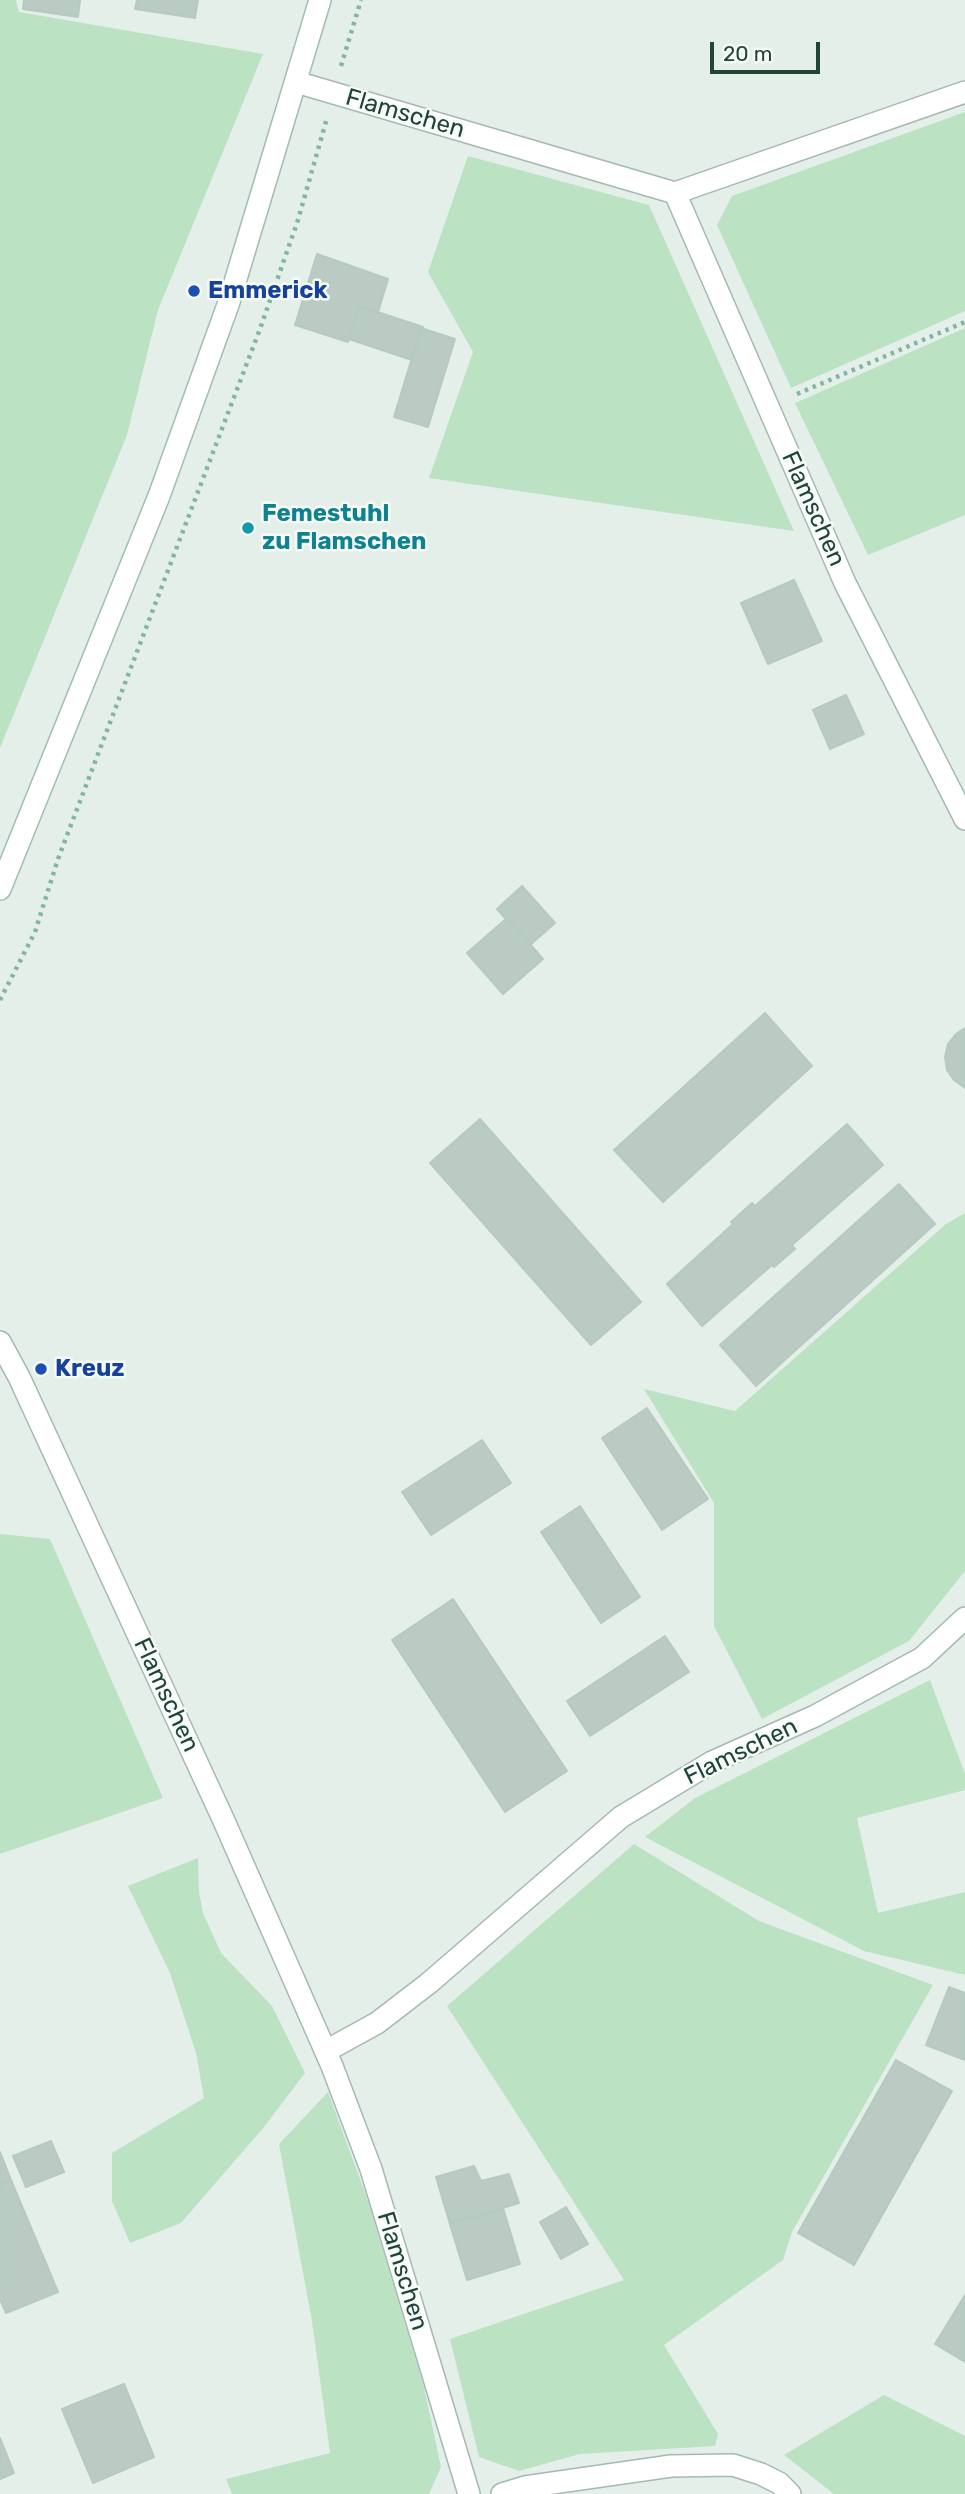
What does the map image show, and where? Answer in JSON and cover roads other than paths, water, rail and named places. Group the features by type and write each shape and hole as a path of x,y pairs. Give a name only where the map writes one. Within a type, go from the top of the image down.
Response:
{"street":[{"path":"0,889 159,496 229,302 320,0"},
{"name":"Flamschen","path":"296,82 675,193 845,583 965,819"},
{"path":"675,193 965,92"},
{"name":"Flamschen","path":"0,1342 19,1377 219,1809 326,2051 371,2169 469,2494"},
{"name":"Flamschen","path":"326,2051 377,2023 429,1983 621,1817 712,1762 815,1716 922,1658 965,1618"},
{"path":"502,2494 525,2487 671,2466 733,2465 779,2483 790,2494"}],"place":[{"name":"Emmerick","path":"194,291"},
{"name":"Femestuhl zu Flamschen","path":"248,528"},
{"name":"Kreuz","path":"41,1369"}]}
